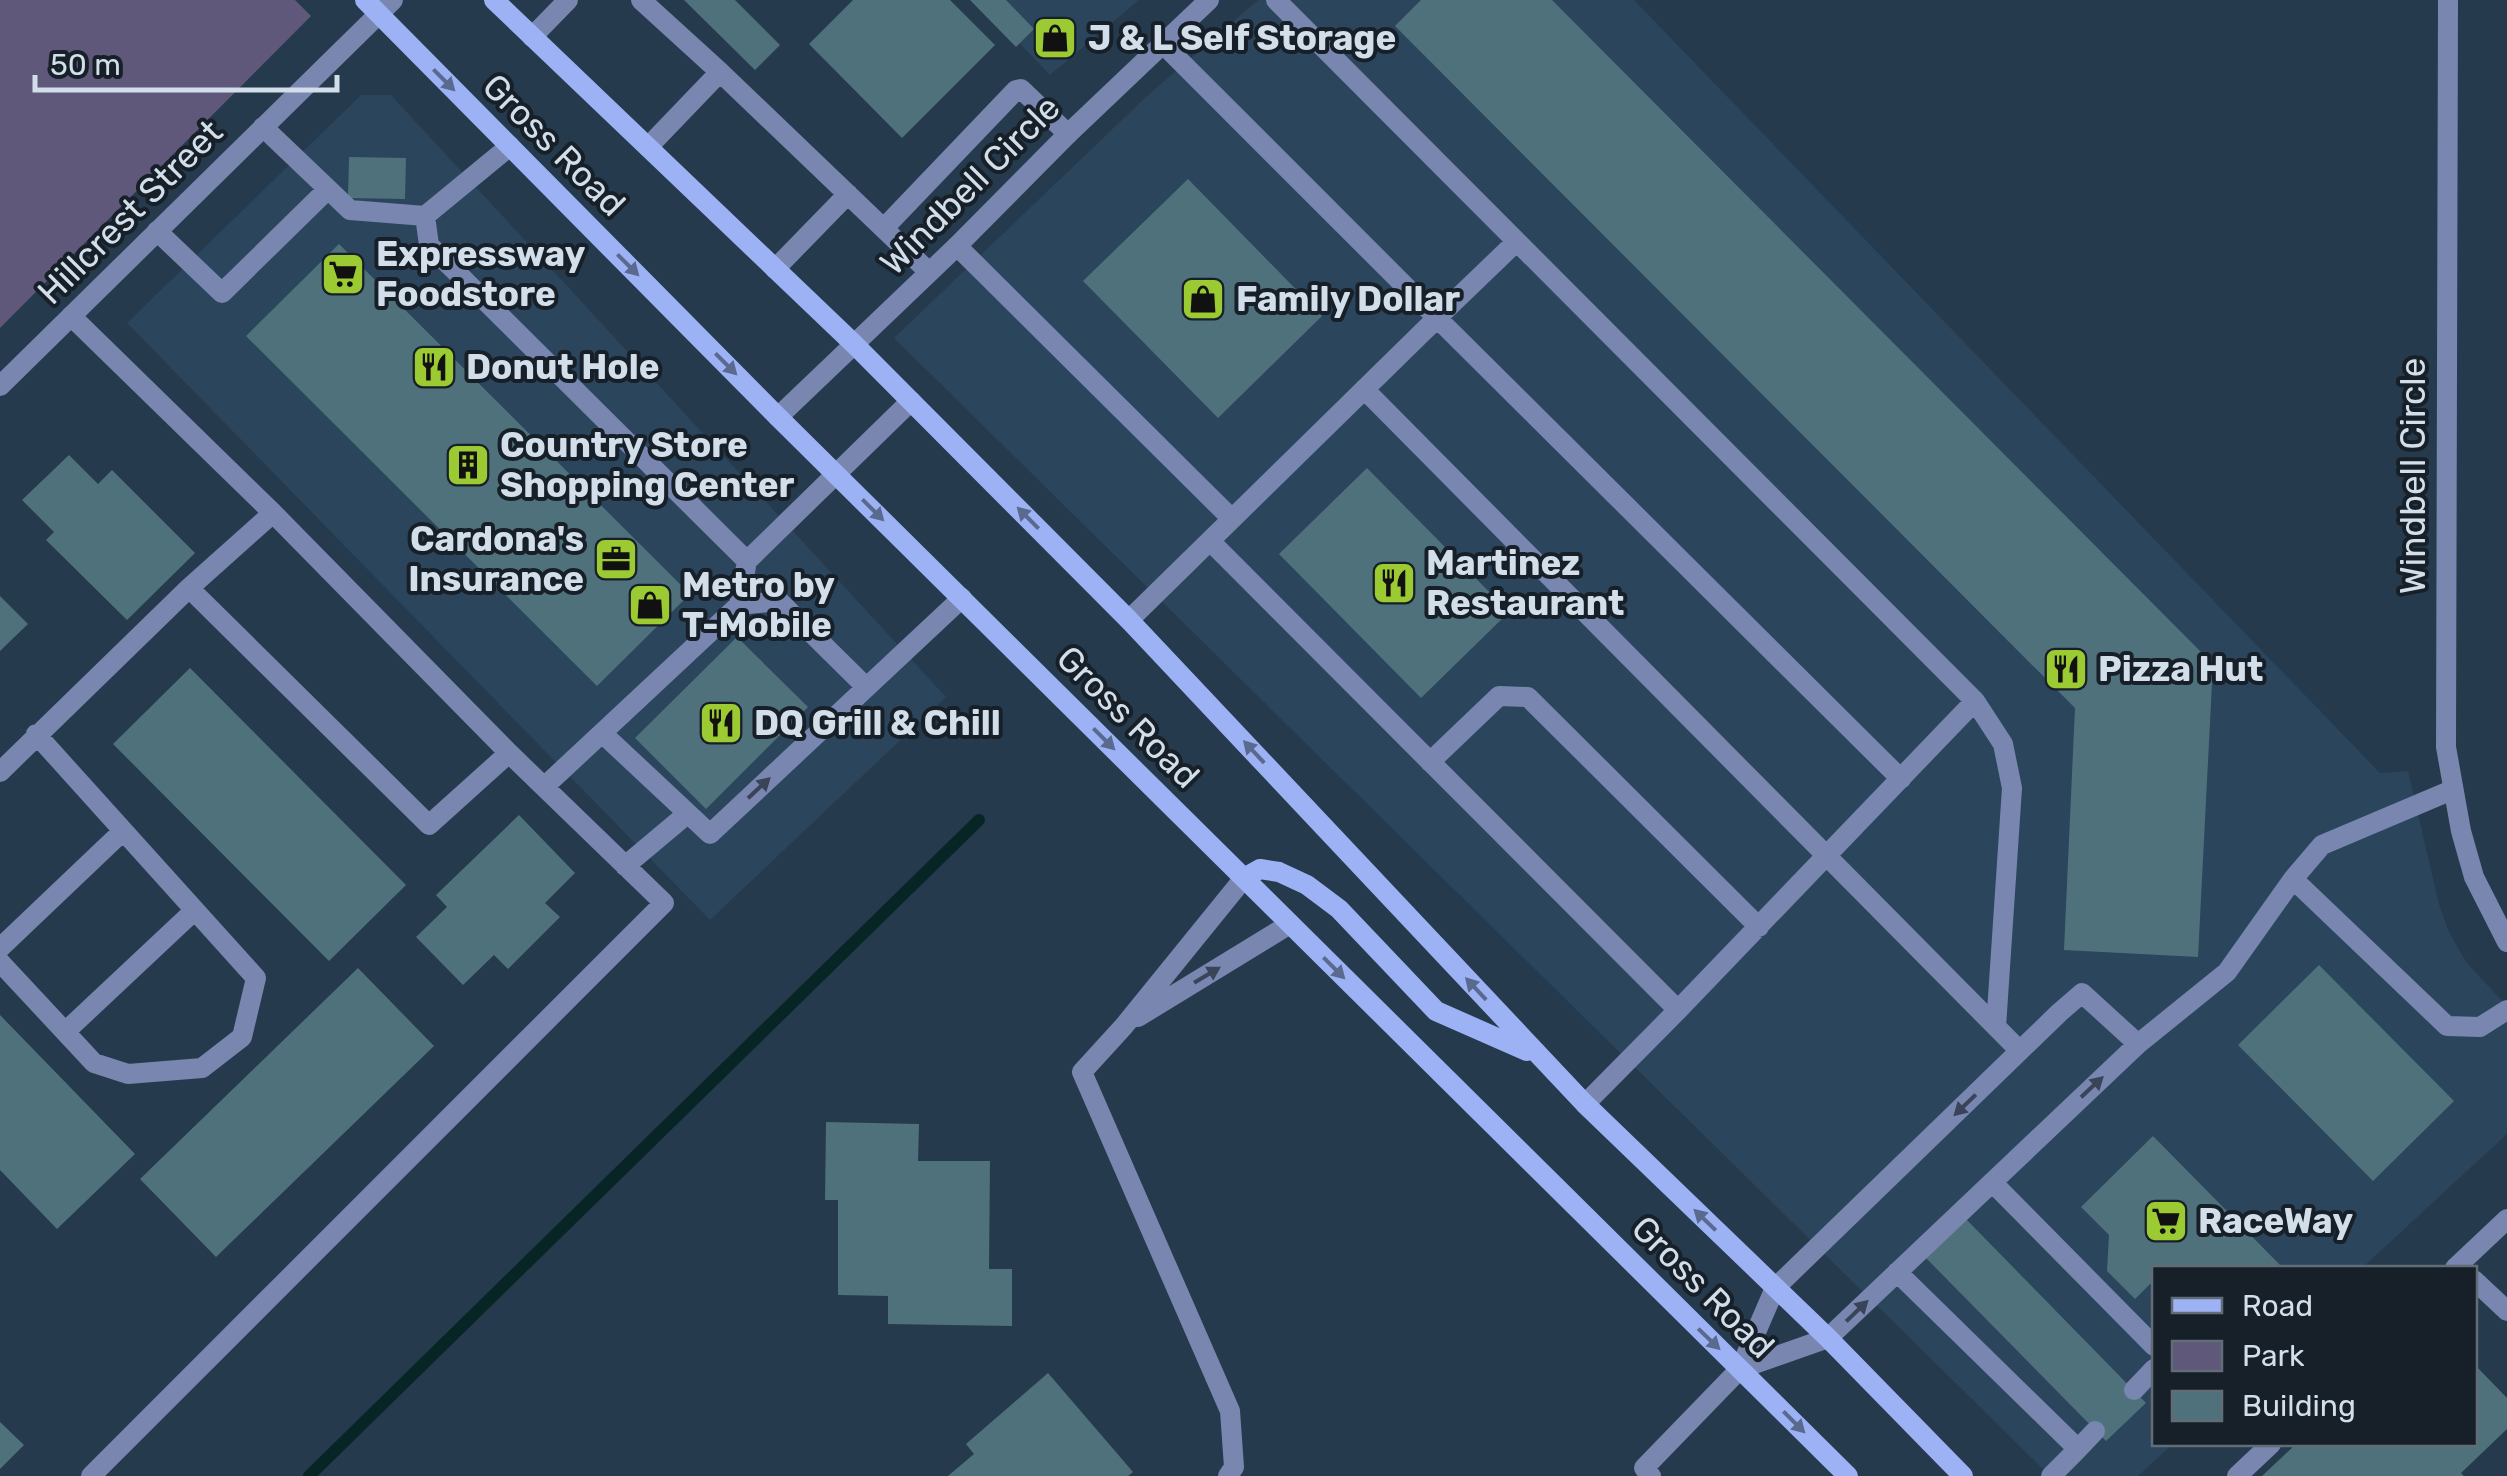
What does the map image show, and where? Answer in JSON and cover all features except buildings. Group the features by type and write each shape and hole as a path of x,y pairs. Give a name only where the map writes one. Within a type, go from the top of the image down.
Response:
{"main road":[{"name":"Gross Road","path":"494,0 854,344 1130,620 1584,1104 1828,1338 1963,1476"},
{"name":"Gross Road","path":"379,4 510,146 778,417 1848,1476"},
{"path":"1244,878 1260,869 1279,872 1307,885 1339,909 1436,1011 1538,1056"}],"street":[{"path":"532,37 568,0"},
{"path":"642,0 929,272"},
{"name":"Windbell Circle","path":"778,417 1209,0"},
{"path":"1276,0 1976,701 2003,744 2012,788 1996,1026"},
{"name":"Windbell Circle","path":"2448,0 2446,747 2452,790 2474,877 2507,942"},
{"name":"Hillcrest Street","path":"0,386 262,127 379,4"},
{"path":"1162,43 1901,779"},
{"path":"648,147 720,72"},
{"path":"884,228 1016,90 1022,89 1068,134"},
{"path":"262,127 350,210 425,216 510,146"},
{"path":"157,231 222,292 328,189"},
{"path":"775,269 848,194"},
{"path":"425,216 429,245 747,561"},
{"path":"1130,620 1516,242"},
{"path":"956,246 1232,520"},
{"path":"71,316 664,903 92,1476"},
{"path":"1364,389 2020,1052"},
{"path":"544,787 739,605 747,561 911,401"},
{"path":"0,772 188,588 273,513"},
{"path":"1210,541 1678,1010"},
{"path":"188,588 429,825 509,753"},
{"path":"602,733 710,834 962,598"},
{"path":"739,605 779,601 866,687"},
{"path":"1430,762 1499,696 1528,697 1759,927"},
{"path":"1584,1104 1976,701"},
{"path":"0,962 94,1063 128,1074 202,1068 242,1037 256,978 36,734"},
{"path":"1740,1369 1828,1338 2138,1044 2228,972 2293,879 2322,845 2452,790"},
{"path":"626,866 688,814"},
{"path":"0,948 123,830"},
{"path":"1228,1476 1234,1467 1230,1411 1082,1072 1244,878"},
{"path":"2293,879 2447,1026 2480,1027 2507,1010"},
{"path":"64,1032 196,910"},
{"path":"1124,1026 1290,924"},
{"path":"1644,1473 1740,1369 1774,1288 2082,993 2138,1044"},
{"path":"1992,1182 2152,1344"},
{"path":"2459,1266 2507,1218"},
{"path":"1898,1272 2078,1449"},
{"path":"2477,1283 2507,1311"},
{"path":"2134,1390 2152,1371"},
{"path":"2052,1476 2096,1430"},
{"path":"2237,1476 2269,1446"}],"shaded area":[{"name":"J & L Self Storage","path":"978,0 1139,0 1050,75"},
{"path":"1258,0 1634,0 2380,773 2408,771 2449,932 2466,962 2507,1006 2507,1134 2364,1266 2152,1266 2152,1446 2171,1446 2138,1476 2050,1476 894,338 1147,96"},
{"path":"361,95 391,95 946,697 710,920 127,323"}],"green space":[{"path":"0,0 295,0 311,16 0,328"}],"waterway":[{"path":"309,1476 979,820"}],"place":[{"name":"J & L Self Storage","path":"1055,38"},
{"name":"Expressway Foodstore","path":"343,274"},
{"name":"Family Dollar","path":"1203,299"},
{"name":"Donut Hole","path":"434,367"},
{"name":"Country Store Shopping Center","path":"468,465"},
{"name":"Cardona's Insurance","path":"616,559"},
{"name":"Martinez Restaurant","path":"1394,583"},
{"name":"Metro by T-Mobile","path":"650,605"},
{"name":"Pizza Hut","path":"2066,669"},
{"name":"DQ Grill & Chill","path":"721,723"},
{"name":"RaceWay","path":"2166,1221"}]}
